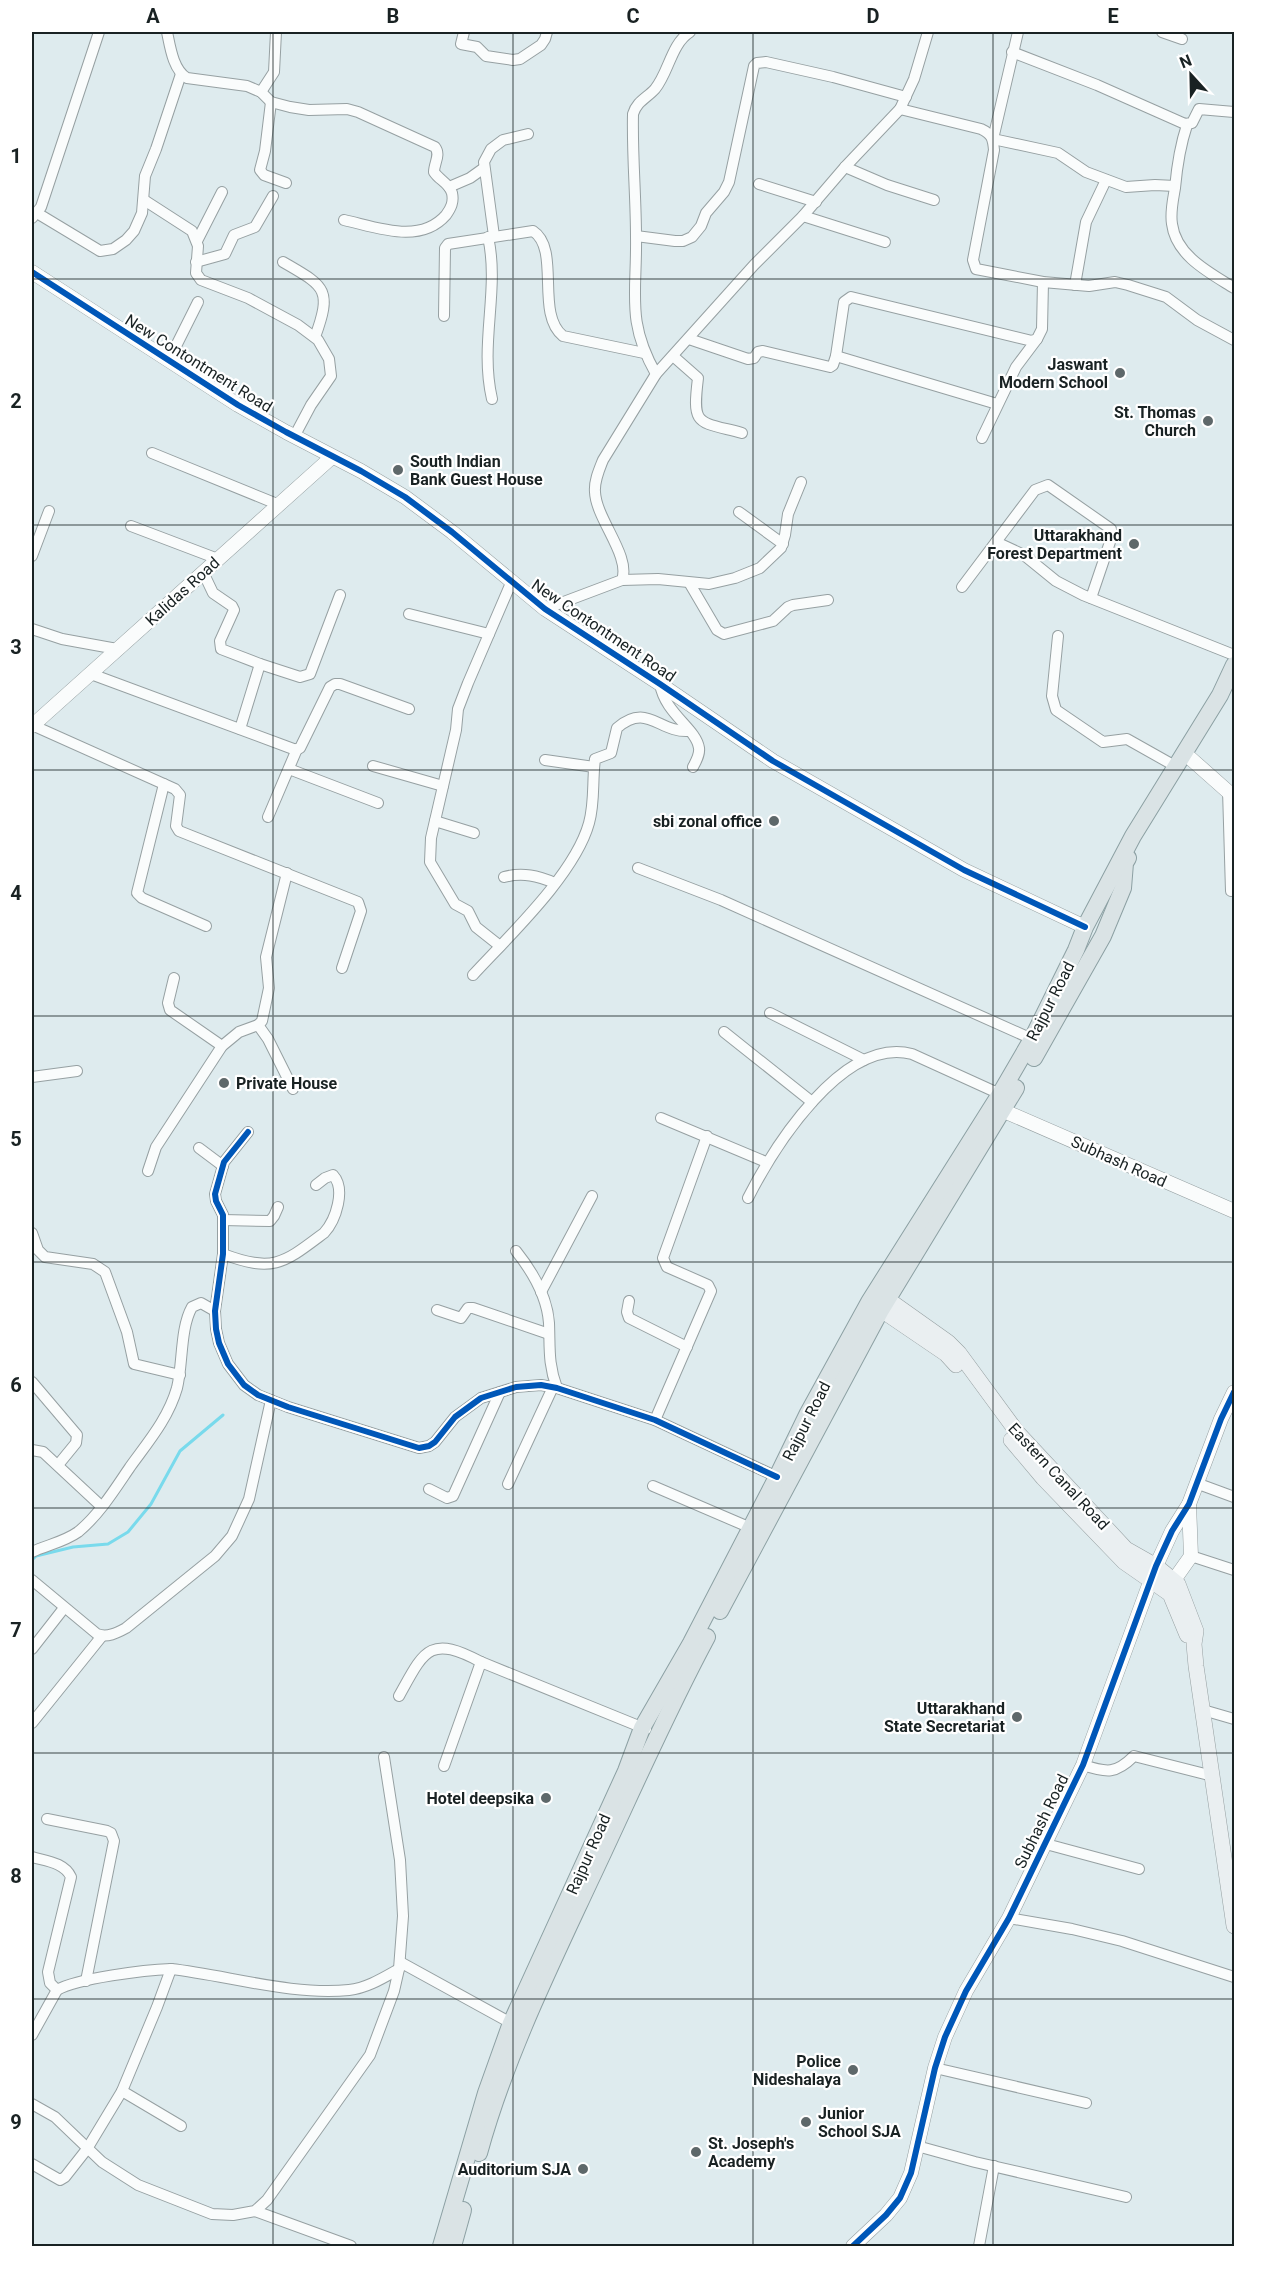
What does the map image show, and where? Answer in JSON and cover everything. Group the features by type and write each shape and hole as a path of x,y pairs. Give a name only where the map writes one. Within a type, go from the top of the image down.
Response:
{"main road":[{"name":"Rajpur Road","path":"1002,1102 1086,926 1133,836 1220,695 1234,665"},
{"name":"Rajpur Road","path":"453,2247 481,2145 522,2031 650,1731 691,1643 808,1413 1002,1102 1103,934 1123,888 1125,862 1142,831 1191,758 1234,684"},
{"path":"1086,926 1087,941 1093,943 1103,934"},
{"name":"Rajpur Road","path":"441,2247 479,2114 511,2023 626,1771 786,1486 879,1301"},
{"name":"Eastern Canal Road","path":"879,1301 948,1342 959,1353 1017,1432 1126,1549 1161,1578"},
{"path":"1161,1578 1178,1584 1196,1631 1194,1644 1234,1923"}],"street":[{"path":"99,32 61,150 34,216 94,249 106,252 120,245 134,231 142,213 146,170 156,149 181,74 167,32"},
{"path":"261,92 274,72 276,32"},
{"path":"464,32 461,42 463,45 477,47 486,56 513,60 525,57 541,45 547,32"},
{"path":"656,374 644,353 634,316 636,236 633,174 634,110 641,100 655,89 687,32"},
{"path":"622,580 624,575 621,561 597,503 595,483 603,460 656,374 900,109 914,79 928,32"},
{"path":"1018,32 993,139 994,150 974,266 978,270 1043,282 1089,286 1114,282 1147,290 1166,297 1197,321 1234,340"},
{"path":"1162,32 1182,39"},
{"path":"1012,52 1097,85 1187,125"},
{"path":"636,236 682,241 696,233 706,213 729,182 754,66 757,63 766,62 834,76 906,97"},
{"path":"181,74 195,80 247,86 261,92 272,102 299,109 347,109 435,147 438,155 434,168 435,174 449,187 453,199 451,207 438,222 423,229 402,232 344,220"},
{"path":"272,102 260,170 264,175 286,183"},
{"path":"900,109 981,129 989,133 993,139 1058,153 1086,172 1132,188 1155,185 1175,186"},
{"path":"1234,112 1199,109 1192,123 1187,125 1177,159 1172,224 1179,245 1189,257 1234,288"},
{"path":"492,399 486,363 492,260 484,168 486,155 496,145 513,136 528,134"},
{"path":"845,167 888,185 934,200"},
{"path":"449,187 484,168"},
{"path":"1075,285 1086,222 1106,180"},
{"path":"759,184 816,202"},
{"path":"222,192 197,240 196,273 201,280 248,298 315,337 329,359 331,376 294,437"},
{"path":"195,262 225,254 234,235 257,224 273,196"},
{"path":"144,200 190,228 197,240"},
{"path":"803,216 885,242"},
{"path":"444,316 446,246 533,231 540,237 543,246 548,275 550,317 562,336 644,353"},
{"path":"283,262 315,280 320,287 324,309 315,337"},
{"name":"New Contontment Road","path":"32,272 238,405 294,437 362,471 413,502 544,609 812,785 964,870 1086,926"},
{"path":"982,438 1016,367 1042,329 1043,282"},
{"path":"689,339 750,360 758,352 763,351 826,367 833,365 844,302 851,297 1024,340 1037,339"},
{"path":"168,360 198,302"},
{"path":"674,356 698,378 695,409 697,416 707,423 742,433"},
{"path":"836,356 997,404"},
{"path":"152,453 277,504"},
{"name":"Kalidas Road","path":"32,726 332,456"},
{"path":"544,609 622,580 657,579 690,584 719,582 752,572 774,556 783,544 788,514 801,482"},
{"path":"962,587 1035,490 1052,486 1111,529 1112,539 1091,598"},
{"path":"32,555 49,511"},
{"path":"739,512 783,544"},
{"path":"130,526 218,559"},
{"path":"996,542 1024,555 1056,581 1091,598 1234,656"},
{"path":"202,572 213,593 232,606 234,610 220,641 221,649 300,677 307,676 340,595"},
{"path":"500,946 476,927 468,911 454,904 430,862 430,838 458,710 512,582"},
{"path":"690,584 717,630 724,634 773,621 793,605 828,600"},
{"path":"409,614 489,634"},
{"path":"32,629 62,639 117,649"},
{"path":"1058,636 1052,696 1056,710 1103,742 1125,739 1175,766"},
{"path":"240,729 260,664"},
{"path":"91,674 297,750"},
{"path":"268,817 297,750 330,687 340,684 409,709"},
{"path":"660,684 667,705 699,748 693,766"},
{"path":"545,760 596,763 612,750 617,728 636,717 652,719 672,730 688,731"},
{"path":"32,726 175,789 180,795 177,826 179,831 355,900 360,904 361,911 342,968"},
{"path":"1191,758 1231,794 1231,891"},
{"path":"473,975 538,905 576,852 588,828 596,763"},
{"path":"373,766 443,786"},
{"path":"289,770 378,803"},
{"path":"164,784 137,893 142,898 206,926"},
{"path":"435,821 474,833"},
{"path":"638,868 721,900 1032,1039"},
{"path":"148,1171 156,1147 222,1046 239,1032 258,1025 264,1014 269,988 266,957 287,873"},
{"path":"504,877 524,874 541,877 555,883"},
{"path":"1067,918 1075,933 1076,950"},
{"path":"174,978 168,1008 222,1046"},
{"path":"770,1013 864,1060"},
{"path":"258,1025 268,1039 293,1089"},
{"path":"724,1032 812,1102"},
{"path":"748,1198 766,1162 789,1128 837,1079 864,1060 890,1051 912,1054 1002,1102"},
{"path":"32,1077 77,1071"},
{"name":"Subhash Road","path":"1002,1102 1234,1211"},
{"path":"661,1118 766,1162"},
{"path":"248,1132 223,1166 215,1194 223,1220 223,1254 215,1311 219,1344 236,1376 258,1395 419,1448 435,1442 455,1417 481,1398 529,1385 555,1388 655,1420 777,1477"},
{"path":"655,1420 711,1288 667,1267 663,1258 707,1136"},
{"path":"199,1148 223,1166"},
{"path":"223,1254 239,1260 269,1265 288,1258 319,1237 333,1221 339,1188 333,1175 316,1185"},
{"path":"541,1292 592,1196"},
{"path":"223,1220 270,1221 278,1207"},
{"path":"32,1233 38,1250 45,1257 93,1264 105,1272 127,1332 134,1364 180,1375"},
{"path":"508,1484 555,1388 549,1363 547,1310 529,1267 516,1251"},
{"path":"629,1301 627,1312 629,1318 687,1347"},
{"path":"32,1552 76,1533 101,1506 158,1429 172,1403 180,1375 189,1312 192,1307 201,1303 215,1311"},
{"path":"436,1310 461,1318 468,1308 473,1308 549,1334"},
{"path":"32,1382 77,1435 76,1443 58,1465"},
{"path":"429,1489 447,1498 453,1496 500,1392"},
{"name":"Subhash Road","path":"853,2247 900,2198 911,2173 935,2068 945,2037 966,1991 1009,1918 1083,1765 1161,1578 1172,1530 1188,1504 1234,1392"},
{"path":"32,1580 64,1608 102,1636 113,1635 126,1629 215,1556 228,1540 249,1499 271,1400"},
{"path":"32,1450 43,1452 101,1506"},
{"path":"1196,1482 1234,1497"},
{"path":"653,1486 751,1528"},
{"name":"Subhash Road","path":"1161,1578 1191,1556 1188,1504"},
{"path":"1191,1556 1234,1570"},
{"path":"32,1649 64,1608"},
{"path":"32,1723 102,1636"},
{"path":"399,1696 419,1659 428,1652 445,1647 460,1651 481,1662 650,1731"},
{"path":"444,1766 481,1662"},
{"path":"1203,1710 1234,1719"},
{"path":"1083,1765 1105,1772 1124,1766 1134,1756 1213,1776"},
{"path":"255,2211 274,2191 370,2055 390,2002 400,1966 403,1916 400,1860 384,1757"},
{"path":"47,1819 107,1831 113,1836 114,1841 86,1981"},
{"path":"1046,1844 1139,1869"},
{"path":"32,1857 66,1869 71,1877 48,1972 50,1983 57,1990"},
{"path":"1009,1918 1122,1941 1234,1977"},
{"path":"400,1966 511,2023"},
{"path":"32,2035 57,1990 86,1981 171,1969 289,1987 325,1991 349,1990 373,1984 400,1966"},
{"path":"32,2164 60,2180 65,2177 87,2149 122,2091 171,1969"},
{"path":"935,2068 1086,2103"},
{"path":"122,2091 181,2126"},
{"path":"32,2103 56,2117 87,2149 138,2185 212,2214 233,2215 255,2211 351,2247"},
{"path":"918,2146 1126,2196"},
{"path":"978,2247 994,2166"}],"waterway":[{"path":"32,1560 36,1556 73,1547 108,1544 128,1532 151,1504 180,1451 223,1415"}],"cycle path":[{"path":"32,272 238,405 405,497 452,532 545,609 773,761 964,870 1085,927"},
{"path":"248,1132 224,1162 215,1194 223,1215 223,1254 215,1311 219,1343 228,1364 244,1385 258,1395 288,1407 419,1448 435,1442 455,1417 481,1398 516,1387 541,1385 557,1388 655,1420 777,1477"},
{"path":"853,2246 886,2215 900,2198 911,2173 935,2068 945,2037 966,1991 1009,1918 1083,1765 1156,1566 1172,1531 1189,1504 1221,1419 1234,1392"}],"place":[{"name":"Jaswant Modern School","path":"1120,373"},
{"name":"St. Thomas Church","path":"1208,421"},
{"name":"South Indian Bank Guest House","path":"398,470"},
{"name":"Uttarakhand Forest Department","path":"1134,544"},
{"name":"sbi zonal office","path":"774,821"},
{"name":"Private House","path":"224,1083"},
{"name":"Uttarakhand State Secretariat","path":"1017,1717"},
{"name":"Hotel deepsika","path":"546,1798"},
{"name":"Police Nideshalaya","path":"853,2070"},
{"name":"Junior School SJA","path":"806,2122"},
{"name":"St. Joseph's Academy","path":"696,2152"},
{"name":"Auditorium SJA","path":"583,2169"}]}
